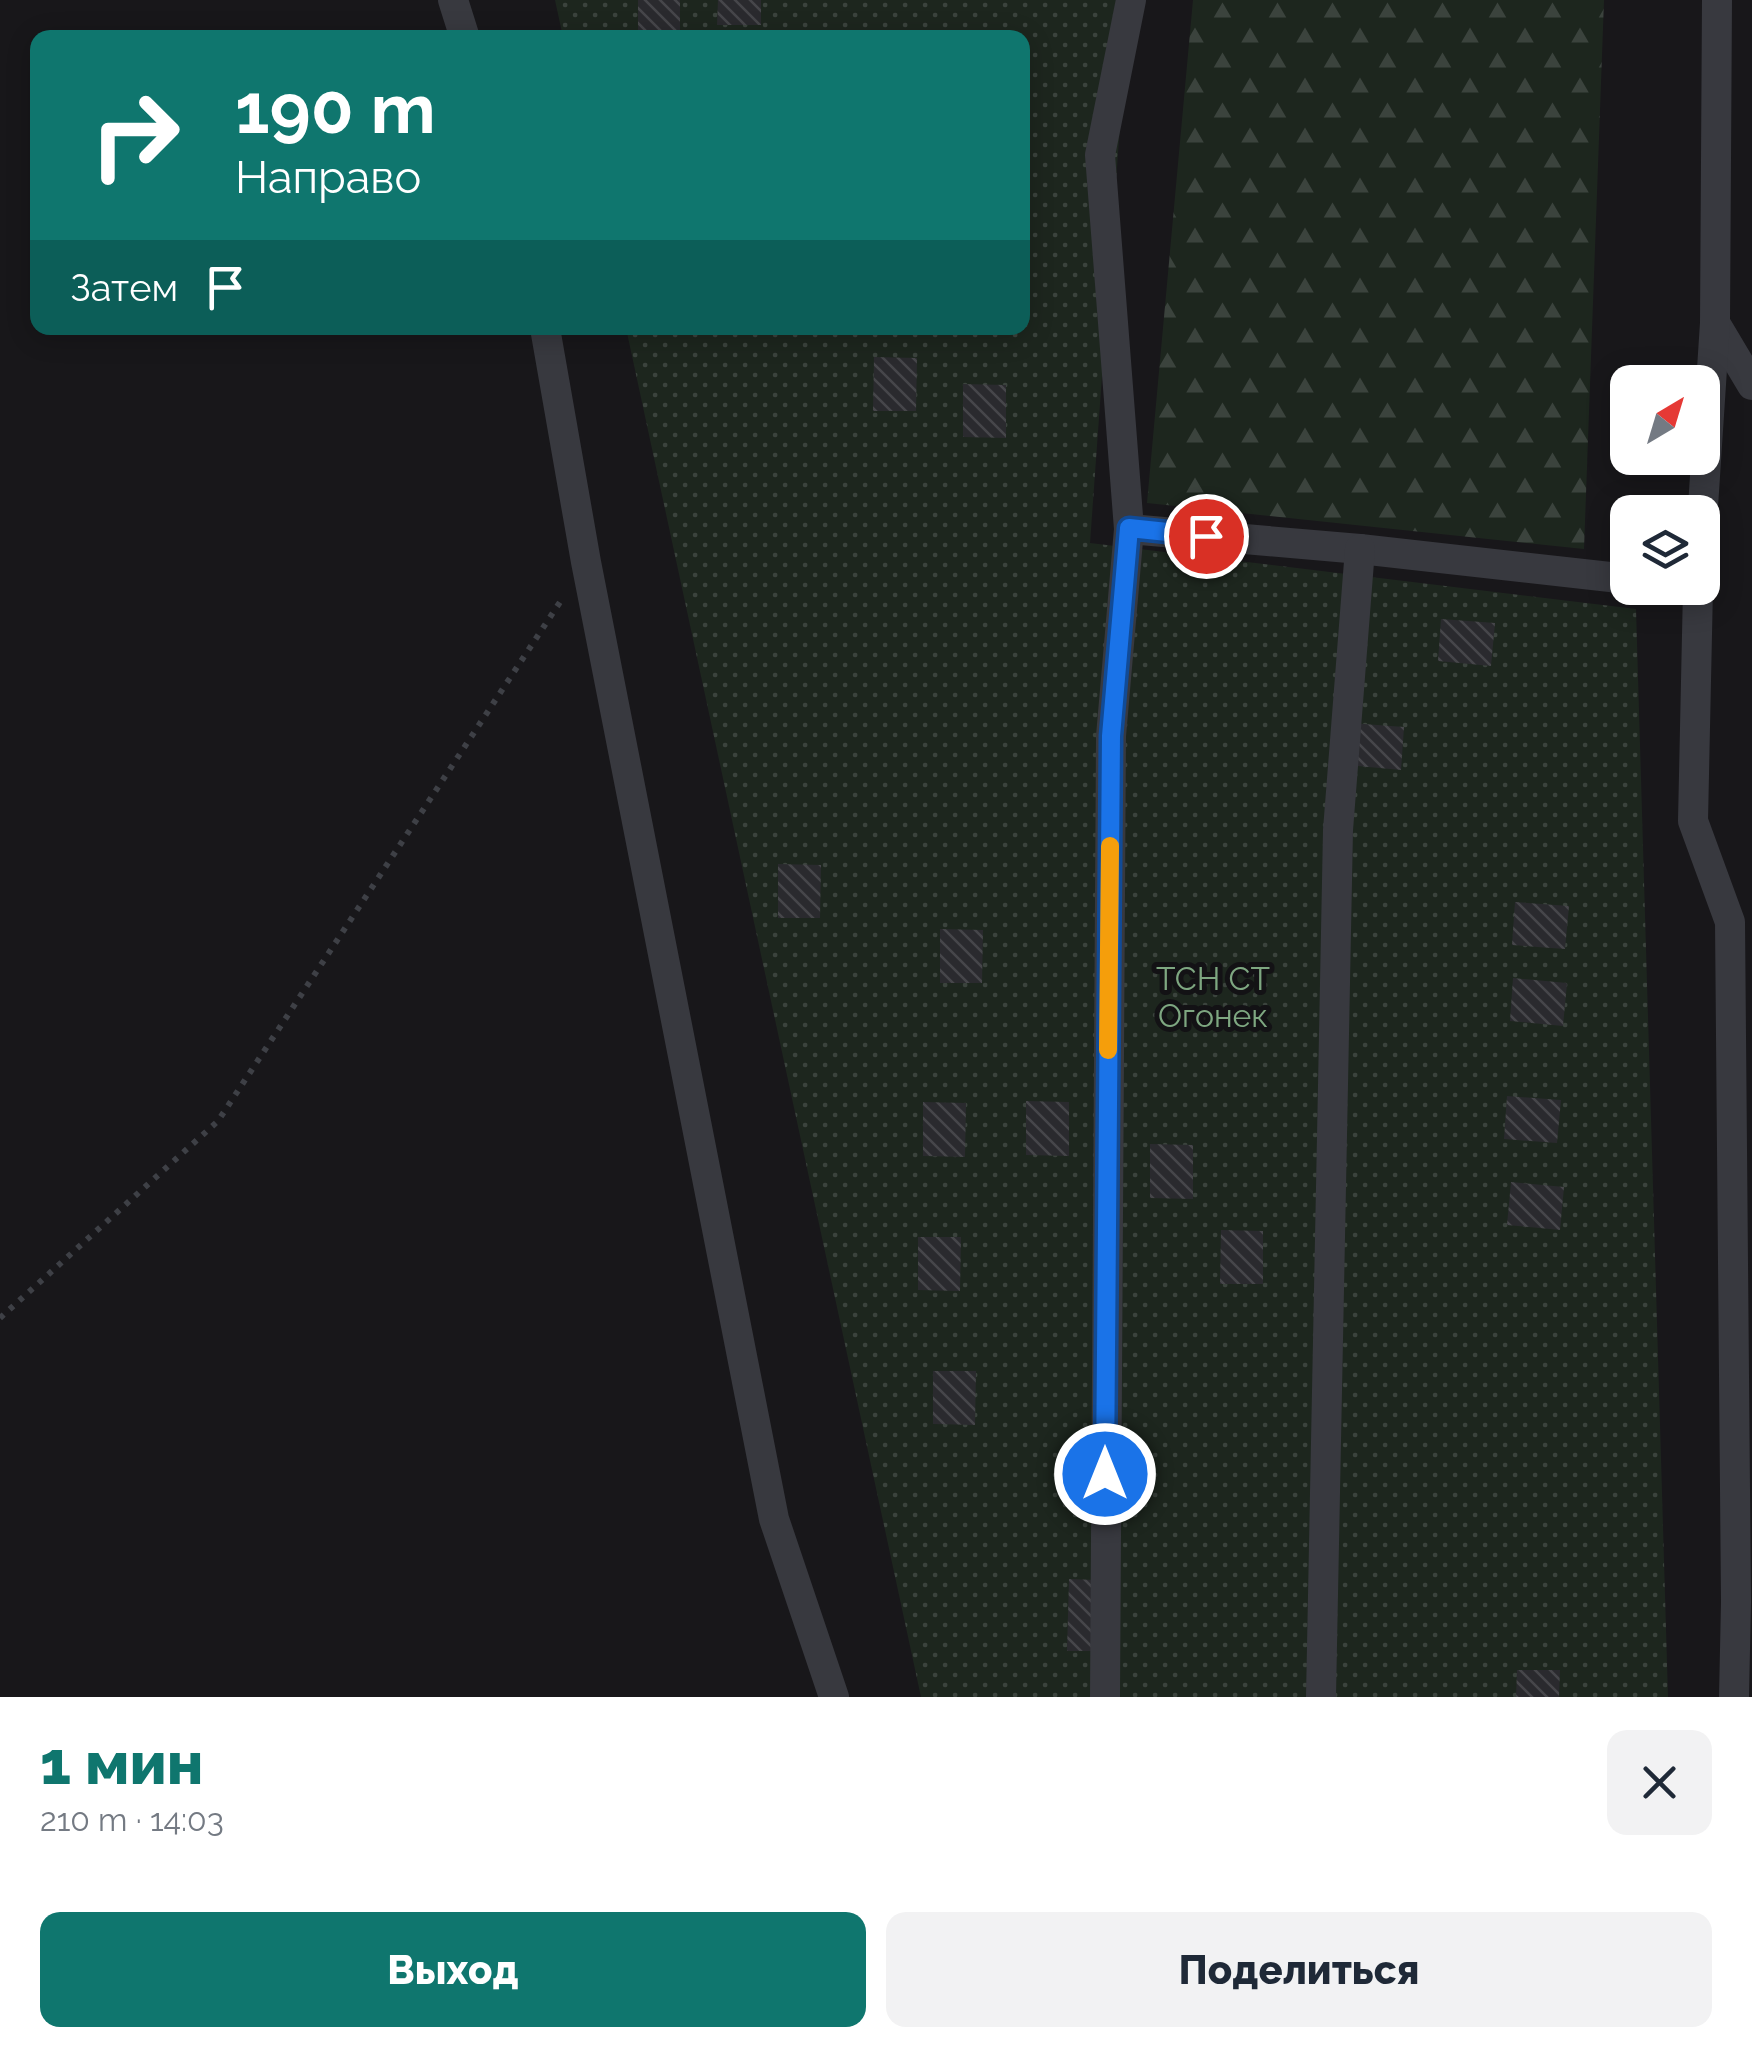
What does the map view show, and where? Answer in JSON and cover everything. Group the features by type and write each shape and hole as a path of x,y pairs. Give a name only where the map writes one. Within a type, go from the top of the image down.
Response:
{"street":[{"path":"452,0 461,30"},
{"path":"1105,1697 1111,736 1129,528 1100,155 1131,0"},
{"path":"1704,495 1715,323 1718,0"},
{"path":"1715,323 1752,386"},
{"path":"547,335 586,562 774,1519 834,1697"},
{"path":"1129,528 1610,577"},
{"path":"1320,1697 1338,830 1360,549"},
{"path":"1698,605 1693,820 1730,922 1752,965"},
{"path":"1730,922 1734,1697"}],"path":[{"path":"0,1318 218,1121 586,562"}],"green space":[{"name":"ТСН СТ Огонек","path":"555,0 1129,0 1090,543 1636,609 1668,1697 921,1697 628,335 1030,335 1030,30 561,30"},
{"path":"1193,0 1604,0 1584,549 1147,503"}],"building":[{"path":"638,0 680,0 680,30 638,30"},
{"path":"718,0 761,0 761,25 717,25"},
{"path":"874,357 917,358 916,411 873,411"},
{"path":"963,384 1006,385 1006,438 963,437"},
{"path":"1441,619 1495,623 1491,666 1438,661"},
{"path":"1351,723 1404,727 1401,770 1347,765"},
{"path":"778,864 821,865 820,918 778,918"},
{"path":"1515,902 1569,906 1565,949 1512,945"},
{"path":"940,929 983,930 982,983 940,983"},
{"path":"1513,978 1567,983 1563,1026 1510,1021"},
{"path":"1507,1096 1561,1100 1557,1143 1504,1139"},
{"path":"1026,1101 1069,1102 1069,1156 1026,1155"},
{"path":"923,1102 966,1103 965,1157 923,1156"},
{"path":"1150,1144 1193,1145 1193,1199 1150,1198"},
{"path":"1511,1182 1564,1187 1560,1230 1507,1225"},
{"path":"1221,1230 1263,1231 1263,1284 1220,1284"},
{"path":"918,1237 961,1237 960,1291 918,1290"},
{"path":"933,1371 976,1371 975,1425 933,1424"},
{"path":"1069,1579 1097,1580 1095,1651 1067,1651"},
{"path":"1517,1670 1560,1670 1559,1697 1516,1697"}],"slow traffic":[{"path":"1108,1050 1110,846"}],"route":[{"path":"1105,1474 1111,736 1129,528 1206,536"}]}
